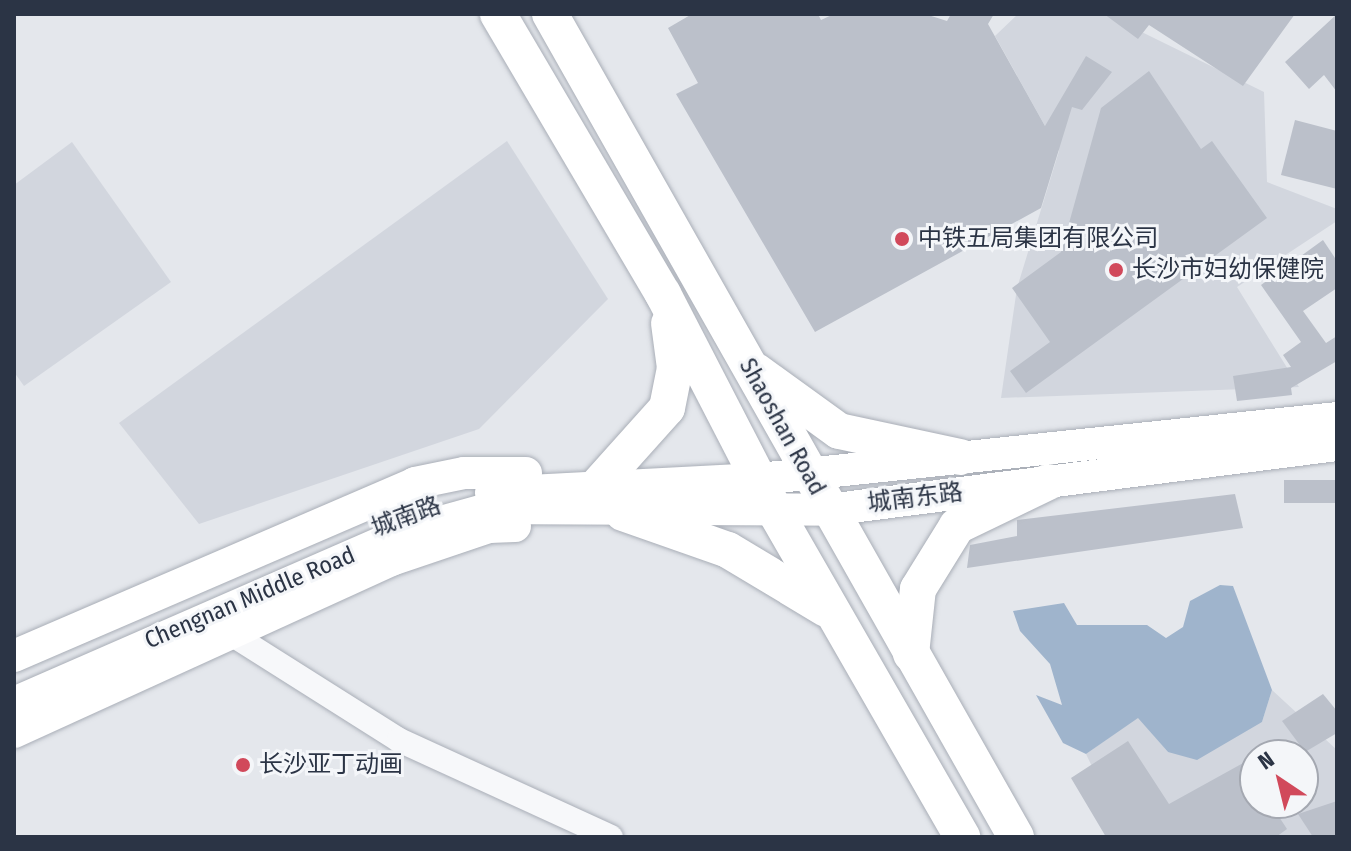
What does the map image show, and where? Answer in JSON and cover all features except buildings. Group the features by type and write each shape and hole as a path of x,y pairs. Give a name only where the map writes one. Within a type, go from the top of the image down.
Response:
{"main road":[{"name":"Shaoshan Road","path":"498,14 663,294 776,513 962,837"},
{"name":"Shaoshan Road","path":"550,14 807,473 1016,837"},
{"path":"14,732 425,547 489,527 602,499 667,408 674,345 663,294"},
{"path":"746,364 839,431 960,457"},
{"name":"城南东路","path":"602,499 807,473 1337,418"},
{"name":"城南东路","path":"492,500 602,499 776,513 828,510 1337,445"},
{"path":"14,656 415,483 514,471 602,499 740,556 838,621"},
{"path":"911,654 918,589 957,526 1048,482"},
{"name":"城南路","path":"14,685 345,539 492,500"},
{"name":"Chengnan Middle Road","path":"14,703 405,532 492,500"}],"street":[{"path":"233,635 399,740 611,837"}],"shaded area":[{"path":"1018,14 1105,14 1264,92 1267,182 1337,209 1337,221 1237,287 1299,387 1001,398 1017,288 1059,151 995,36"},
{"path":"507,141 608,299 479,429 199,524 119,423"},
{"path":"72,142 171,282 24,386 14,372 14,185"},
{"path":"1272,690 1337,750 1335,837 1126,837 1086,754 1138,717 1168,752 1262,722"}],"water":[{"path":"1220,585 1233,586 1272,690 1262,722 1197,760 1168,752 1138,718 1086,754 1063,743 1036,695 1062,705 1050,664 1020,631 1013,611 1064,603 1077,625 1147,625 1166,638 1183,627 1190,601"}],"place":[{"name":"中铁五局集团有限公司","path":"902,239"},
{"name":"长沙市妇幼保健院","path":"1116,270"},
{"name":"长沙亚丁动画","path":"243,765"}]}
